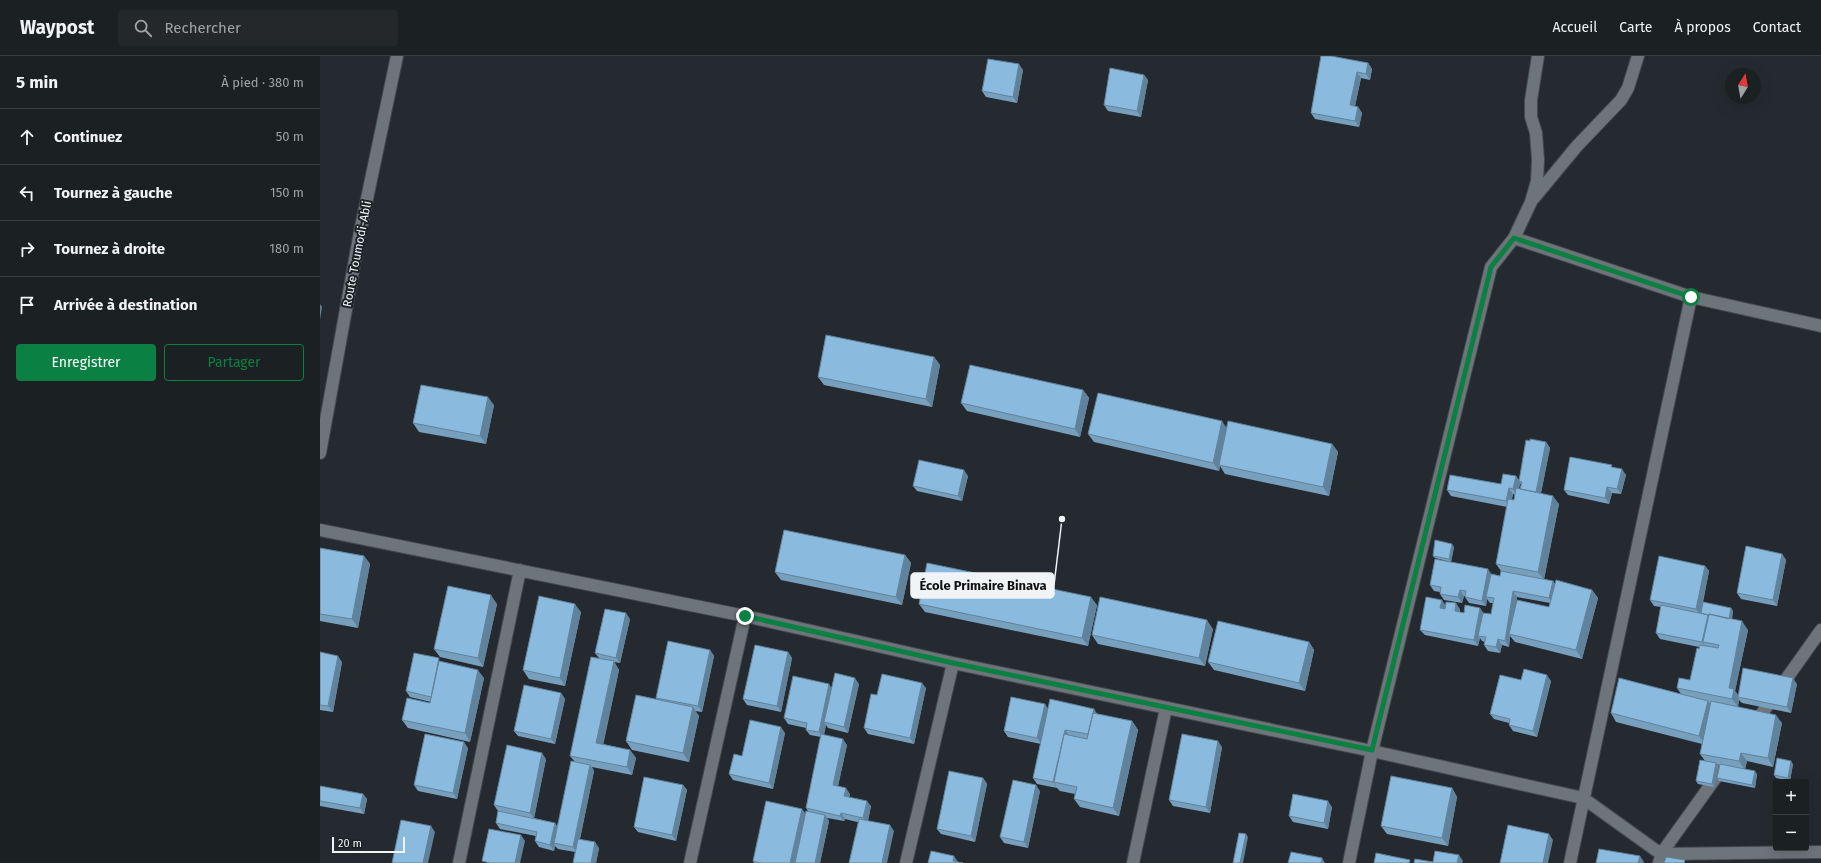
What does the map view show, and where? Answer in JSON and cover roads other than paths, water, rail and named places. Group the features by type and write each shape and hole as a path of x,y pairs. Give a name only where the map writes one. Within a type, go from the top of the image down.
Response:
{"street":[{"name":"Route Toumodi-Abli","path":"320,453 360,232 397,56"},
{"path":"1350,863 1372,750 1491,267 1514,238 1531,202 1537,181 1538,160 1536,133 1532,117 1531,100 1538,56"},
{"path":"1531,202 1577,146 1621,100 1628,88 1638,56"},
{"path":"1514,238 1691,297 1821,326"},
{"path":"1570,863 1691,297"},
{"path":"320,530 745,616 953,663 1372,750 1583,798 1660,859 1821,852"},
{"path":"459,863 520,570"},
{"path":"690,863 745,616"},
{"path":"1748,732 1821,630"},
{"path":"906,863 953,663"},
{"path":"1133,863 1166,708"},
{"path":"1660,859 1734,752"}],"place":[{"name":"École Primaire Binava","path":"1062,519"}]}
